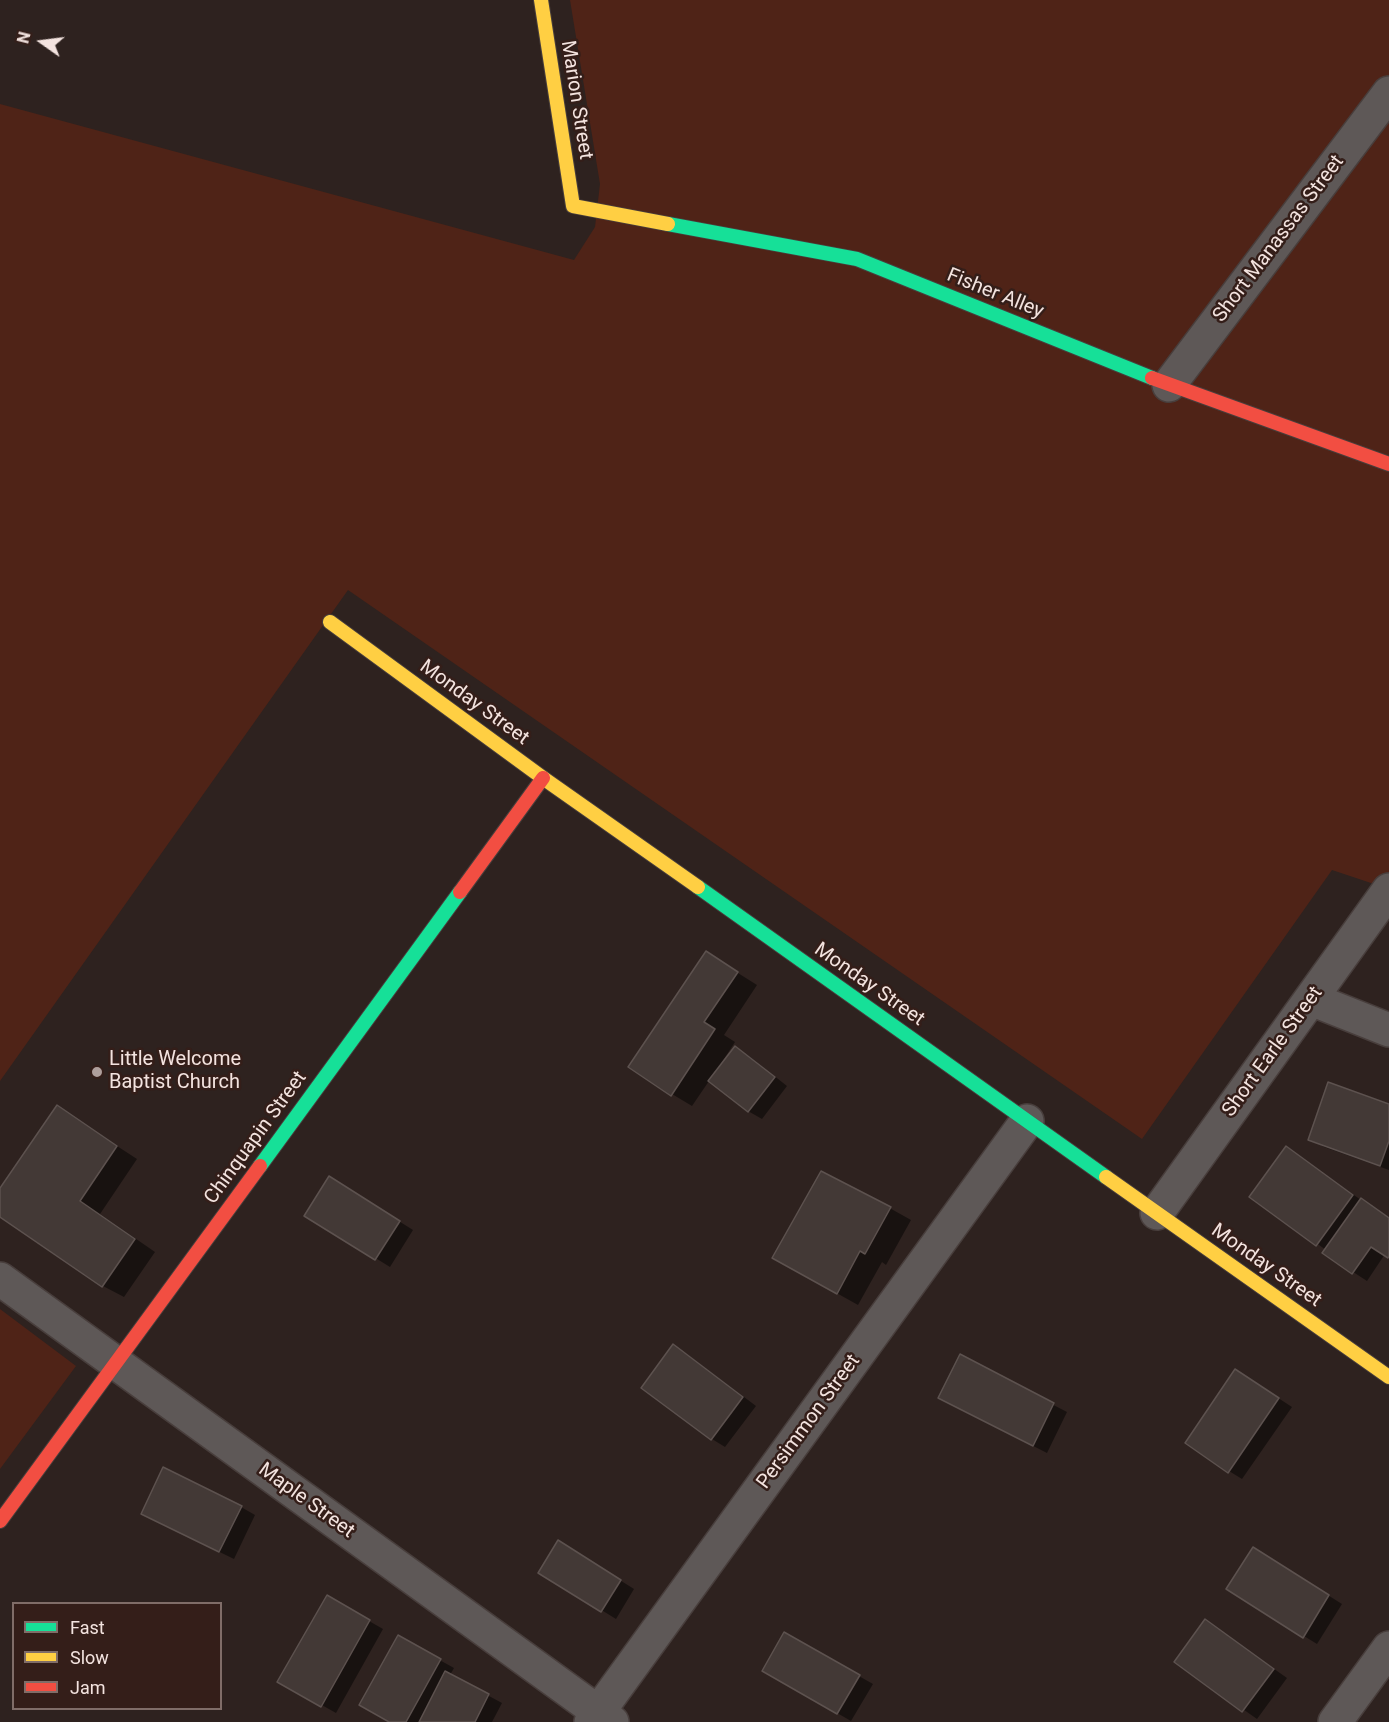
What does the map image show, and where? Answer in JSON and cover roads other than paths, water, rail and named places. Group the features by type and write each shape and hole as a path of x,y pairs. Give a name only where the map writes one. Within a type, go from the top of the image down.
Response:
{"street":[{"name":"Marion Street","path":"541,0 573,206"},
{"name":"Short Manassas Street","path":"1169,385 1389,93"},
{"name":"Fisher Alley","path":"573,206 857,259 1169,385 1389,464"},
{"name":"Monday Street","path":"330,622 543,778 1389,1377"},
{"name":"Chinquapin Street","path":"0,1521 543,778"},
{"name":"Short Earle Street","path":"1157,1213 1389,890"},
{"path":"1311,999 1389,1030"},
{"name":"Persimmon Street","path":"601,1719 1028,1121"},
{"name":"Maple Street","path":"0,1279 601,1719"},
{"path":"1335,1722 1389,1648"}],"place":[{"name":"Little Welcome Baptist Church","path":"97,1072"}]}
